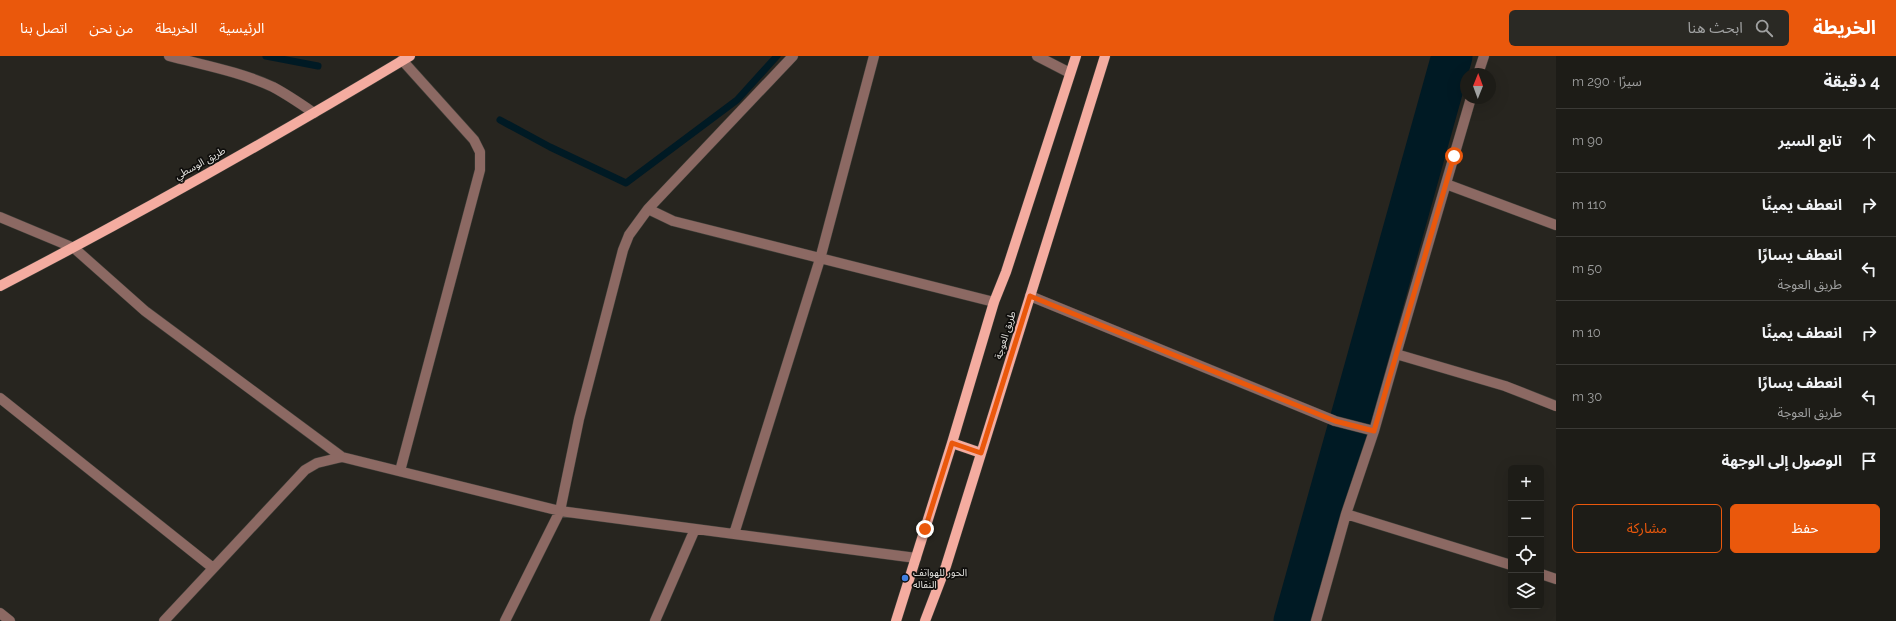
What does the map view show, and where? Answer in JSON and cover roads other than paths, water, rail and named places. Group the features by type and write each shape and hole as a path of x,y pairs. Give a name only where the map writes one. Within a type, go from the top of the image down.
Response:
{"main road":[{"name":"طريق العوجة","path":"896,621 952,443 994,302 1006,272 1076,56"},
{"name":"طريق العوجة","path":"925,621 946,566 1105,56"},
{"name":"طريق الوسطي","path":"0,286 74,248 314,114 406,58"},
{"path":"952,443 981,453"}],"street":[{"path":"169,56 271,86 294,98 314,114"},
{"path":"505,621 560,511 579,418 623,250 629,235 648,209 793,56"},
{"path":"734,534 820,259 874,56"},
{"path":"1037,56 1070,73"},
{"path":"1480,68 1484,56"},
{"path":"400,471 480,170 480,152 474,140 406,58"},
{"path":"1316,621 1346,514 1374,431 1469,104"},
{"path":"1446,184 1556,225"},
{"path":"648,209 673,221 994,302"},
{"path":"0,218 74,248 144,311 342,457 560,511 916,558"},
{"path":"1030,296 1335,421 1374,431"},
{"path":"1396,354 1505,386 1556,406"},
{"path":"0,398 213,568"},
{"path":"164,621 305,470 317,463 342,457"},
{"path":"1346,514 1508,564"},
{"path":"655,621 695,529"},
{"path":"1544,575 1556,579"},
{"path":"0,613 10,621"}],"waterway":[{"path":"266,56 318,66"},
{"path":"500,120 550,147 626,183 737,100 777,56"},
{"path":"1294,621 1452,56"}],"place":[{"name":"الحور للهواتف النقاله","path":"905,578"}]}
